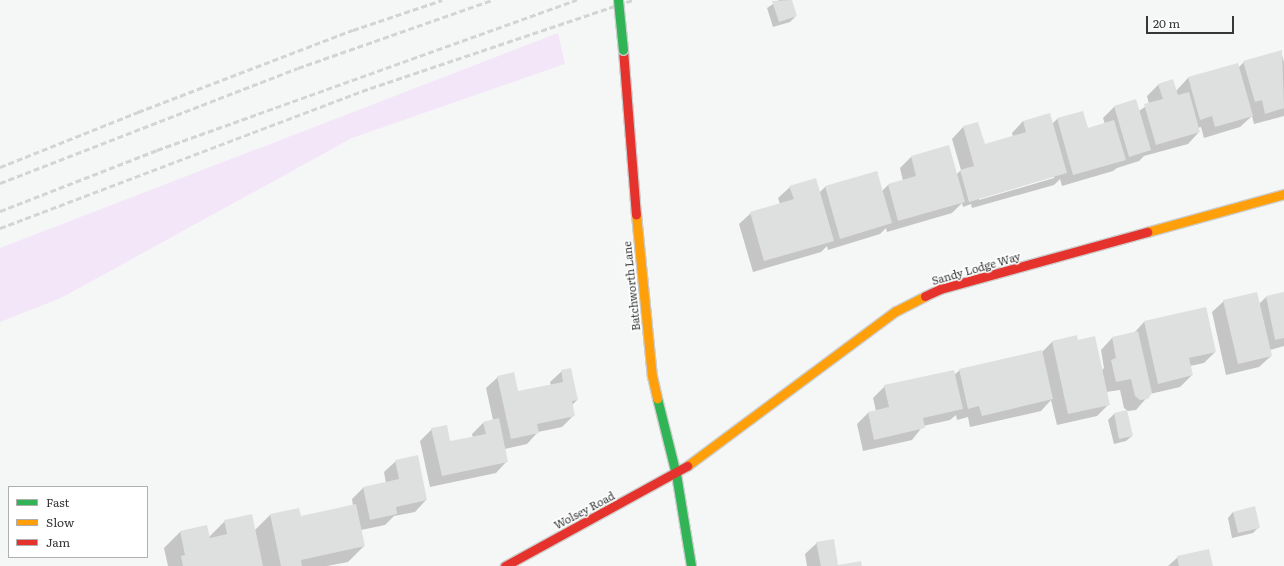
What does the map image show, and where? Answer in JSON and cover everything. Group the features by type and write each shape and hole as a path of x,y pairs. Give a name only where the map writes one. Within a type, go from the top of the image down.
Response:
{"street":[{"name":"Batchworth Lane","path":"618,0 636,220 652,376 676,474 691,566"},
{"name":"Sandy Lodge Way","path":"676,474 896,310 940,289 1284,194"},
{"name":"Wolsey Road","path":"505,566 676,474"}],"shaded area":[{"path":"558,33 565,64 352,138 61,298 0,322 0,248"}],"building":[{"path":"792,0 797,16 779,22 772,1"},
{"path":"1282,50 1284,108 1265,114 1262,100 1255,102 1243,61"},
{"path":"1238,63 1253,116 1215,127 1212,116 1200,120 1188,77"},
{"path":"1173,79 1178,95 1189,92 1200,132 1156,145 1144,104 1163,99 1158,84"},
{"path":"1136,99 1151,150 1129,157 1114,106"},
{"path":"1083,111 1088,128 1114,120 1126,160 1073,175 1057,118"},
{"path":"1050,113 1067,173 969,202 960,170 974,166 963,126 978,122 985,144 1026,132 1023,121"},
{"path":"949,145 965,202 898,221 888,184 916,176 911,156"},
{"path":"877,171 892,223 840,239 825,186"},
{"path":"816,178 834,241 764,261 750,212 794,199 789,186"},
{"path":"1257,292 1272,356 1238,364 1223,300"},
{"path":"1284,292 1284,338 1275,340 1266,296"},
{"path":"1206,307 1216,352 1189,358 1193,375 1158,384 1144,321"},
{"path":"1138,331 1152,393 1148,399 1140,400 1135,396 1131,379 1116,382 1111,360 1116,358 1112,337"},
{"path":"1077,335 1078,340 1095,336 1110,405 1068,414 1052,341"},
{"path":"1042,350 1053,399 982,416 979,406 968,409 959,369"},
{"path":"571,368 578,400 572,401 575,416 537,424 539,433 511,439 497,376 514,372 518,391 563,382 561,370"},
{"path":"954,370 963,409 923,418 925,428 874,440 868,412 889,407 884,385"},
{"path":"1127,410 1133,436 1119,439 1114,413"},
{"path":"499,418 508,462 442,476 431,428 447,425 450,441 486,434 483,422"},
{"path":"418,455 427,500 396,507 397,514 370,520 363,487 399,479 395,460"},
{"path":"356,504 365,546 301,560 302,566 281,566 270,514 299,508 301,516"},
{"path":"1255,506 1260,528 1238,533 1233,512"},
{"path":"252,514 263,566 183,566 181,556 185,555 180,531 207,525 210,538 227,534 224,520"},
{"path":"834,539 838,565 861,561 862,566 821,566 816,542"},
{"path":"1209,549 1213,566 1179,566 1177,556"}],"railway":[{"path":"0,167 138,112 353,30 442,0"},
{"path":"0,183 298,68 492,0"},
{"path":"0,211 157,150 577,0"},
{"path":"0,228 362,91 633,0"}],"traffic: fast":[{"path":"618,0 623,50"},
{"path":"657,398 676,474 691,566"}],"traffic: slow":[{"path":"1147,232 1284,194"},
{"path":"636,214 652,376 657,398"},
{"path":"687,466 896,311 925,296"}],"traffic: jam":[{"path":"623,50 636,214"},
{"path":"925,296 940,289 1147,232"},
{"path":"505,566 687,466"}]}
